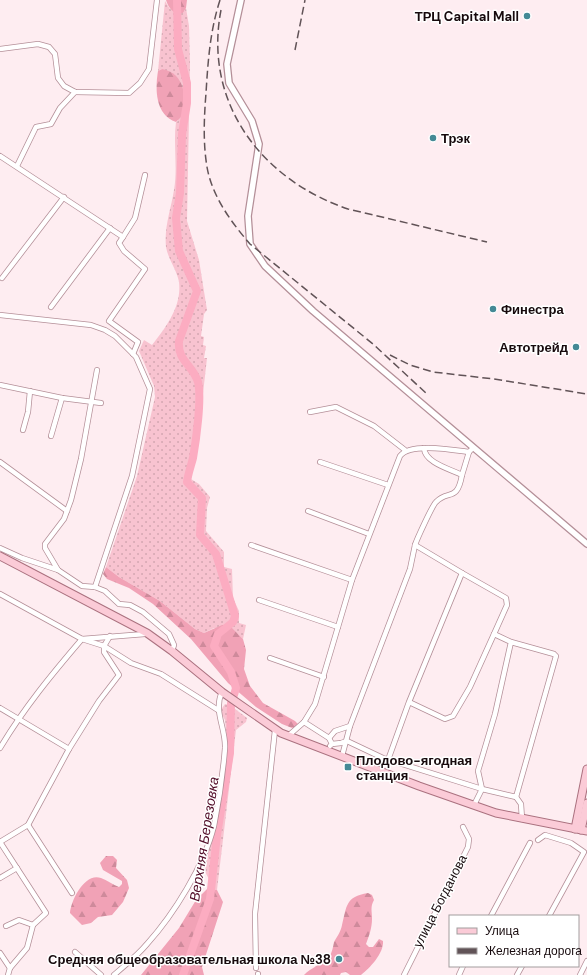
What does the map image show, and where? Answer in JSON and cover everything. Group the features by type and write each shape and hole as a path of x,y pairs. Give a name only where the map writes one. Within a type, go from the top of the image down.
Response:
{"main road":[{"path":"0,556 147,633 172,651 222,692 275,730 474,805 522,819 581,830"},
{"path":"581,830 587,769"},
{"path":"581,830 587,803"}],"street":[{"path":"0,49 38,44 49,47 55,54 58,78 64,86 75,92 129,93 140,83 148,69 157,0"},
{"path":"241,0 227,64 229,82 252,122 259,144 248,216 250,244 265,266 313,311 471,450 587,544"},
{"path":"16,166 36,127 51,124 60,108 75,92"},
{"path":"0,156 64,196 122,237"},
{"path":"133,354 138,342 109,320 145,268 124,251 120,243 122,237 135,218 145,175"},
{"path":"2,278 64,196"},
{"path":"50,307 110,228"},
{"path":"0,315 91,325 110,333 133,354 150,389 150,395 132,476 94,587"},
{"path":"58,570 46,553 45,544 64,519 67,511 81,459 97,370"},
{"path":"0,386 62,398 101,403"},
{"path":"23,430 28,412 30,391"},
{"path":"51,436 62,398"},
{"path":"310,412 336,407 374,426 405,450 424,448 471,450"},
{"path":"424,448 424,454 429,459 462,475"},
{"path":"288,736 304,722 315,704 352,580 388,485 400,456 405,450"},
{"path":"342,756 350,726 410,569 415,545 435,503 455,493 460,485 471,450"},
{"path":"0,462 67,511"},
{"path":"320,462 388,485"},
{"path":"308,511 369,534"},
{"path":"251,545 352,580"},
{"path":"409,702 445,719 452,716 470,687 507,605 506,598 415,545"},
{"path":"0,548 22,558 58,570 82,586 94,587 109,593 119,604 130,605 142,612 169,634 174,645 172,651"},
{"path":"388,760 409,702 462,573"},
{"path":"0,594 82,639 104,646 132,663 161,674 218,710"},
{"path":"259,600 338,627"},
{"path":"0,748 18,718 43,684 82,639 147,633"},
{"path":"494,634 510,642 554,654 556,656 516,797"},
{"path":"8,975 10,968 27,948 33,925 46,913 0,842 28,825 69,749 99,701 119,675 104,652 104,646 110,636"},
{"path":"474,805 482,789 478,771 495,714 510,642"},
{"path":"270,658 324,677"},
{"path":"114,975 146,945 177,906 204,854 213,827 225,747 222,720 218,710 218,701 222,692"},
{"path":"0,708 69,749"},
{"path":"304,722 329,738 332,744"},
{"path":"329,738 335,731 350,726"},
{"path":"256,968 255,914 275,730"},
{"path":"332,744 347,741 388,760 482,789 516,797 521,804 522,819"},
{"path":"328,751 332,744"},
{"path":"28,825 72,893"},
{"name":"улица Богданова","path":"404,975 468,847 469,839 464,827"},
{"path":"538,840 545,835 571,843 584,852 550,915"},
{"path":"492,915 530,843"},
{"path":"0,878 17,868"},
{"path":"6,926 19,920 33,925"},
{"path":"75,952 101,975"},
{"path":"0,953 10,968"},
{"path":"580,975 587,961"}],"shaded area":[{"path":"165,1 170,9 183,13 186,8 189,26 190,64 187,221 199,260 207,310 204,314 201,336 204,337 203,345 206,346 204,358 207,358 198,438 191,479 199,484 210,497 207,508 206,531 224,552 224,567 232,569 233,598 239,611 239,623 246,625 243,639 231,628 214,628 204,633 195,629 160,601 119,577 106,567 137,476 155,397 154,386 139,351 144,340 152,345 163,331 172,316 179,291 178,278 166,247 167,225 175,181 175,131 176,122 178,121 162,69 158,71"},
{"path":"225,704 230,705 247,718 246,722 236,730 217,890 208,888 211,883 203,868 215,828 228,751 225,720 220,711"}],"green space":[{"path":"166,0 187,0 186,8 183,13 174,12"},
{"path":"162,69 170,71 176,76 180,81 184,94 184,109 182,116 176,122 169,119 164,114 158,101 157,78 158,71"},
{"path":"106,567 119,577 160,601 195,629 204,633 222,625 231,627 243,639 246,650 244,669 250,686 263,703 295,721 298,724 296,727 292,728 282,724 256,707 228,683 191,639 153,604 129,588 107,579 103,574"},
{"path":"106,856 113,856 117,860 116,868 127,880 129,888 123,902 112,915 98,917 91,923 82,925 70,913 73,901 84,883 95,877 101,878 119,887 122,884 122,881 103,870 100,863"},
{"path":"208,888 217,890 223,902 202,967 204,975 141,975 179,928 196,900"},
{"path":"368,893 372,895 374,900 371,926 366,944 369,947 373,947 379,939 383,941 383,946 376,960 361,975 350,975 346,972 341,973 340,975 304,975 326,960 330,955 334,942 341,929 348,903 355,897"}],"waterway":[{"path":"177,0 178,49 187,83 187,103 182,134 180,193 176,218 179,251 197,291 179,341 180,353 196,376 199,389 198,420 193,458 187,482 202,498 200,535 216,554 235,616 233,622 218,634 214,646 231,672 236,688 234,695"},
{"name":"Верхняя Березовка","path":"183,975 210,899 217,835 230,753 231,703"}],"railway":[{"path":"220,0 210,46 204,130 207,167 213,188 223,208 229,218 250,244 373,344 427,394"},
{"path":"295,50 305,0"},
{"path":"221,10 218,44 221,76 231,106 246,134 265,158 289,179 317,196 348,209 487,242"},
{"path":"390,355 410,365 433,372 494,379 587,394"}],"place":[{"name":"ТРЦ Capital Mall","path":"527,16"},
{"name":"Трэк","path":"433,138"},
{"name":"Финестра","path":"493,309"},
{"name":"Автотрейд","path":"576,347"},
{"name":"Плодово-ягодная станция","path":"348,767"},
{"name":"Средняя общеобразовательная школа №38","path":"339,959"}]}
